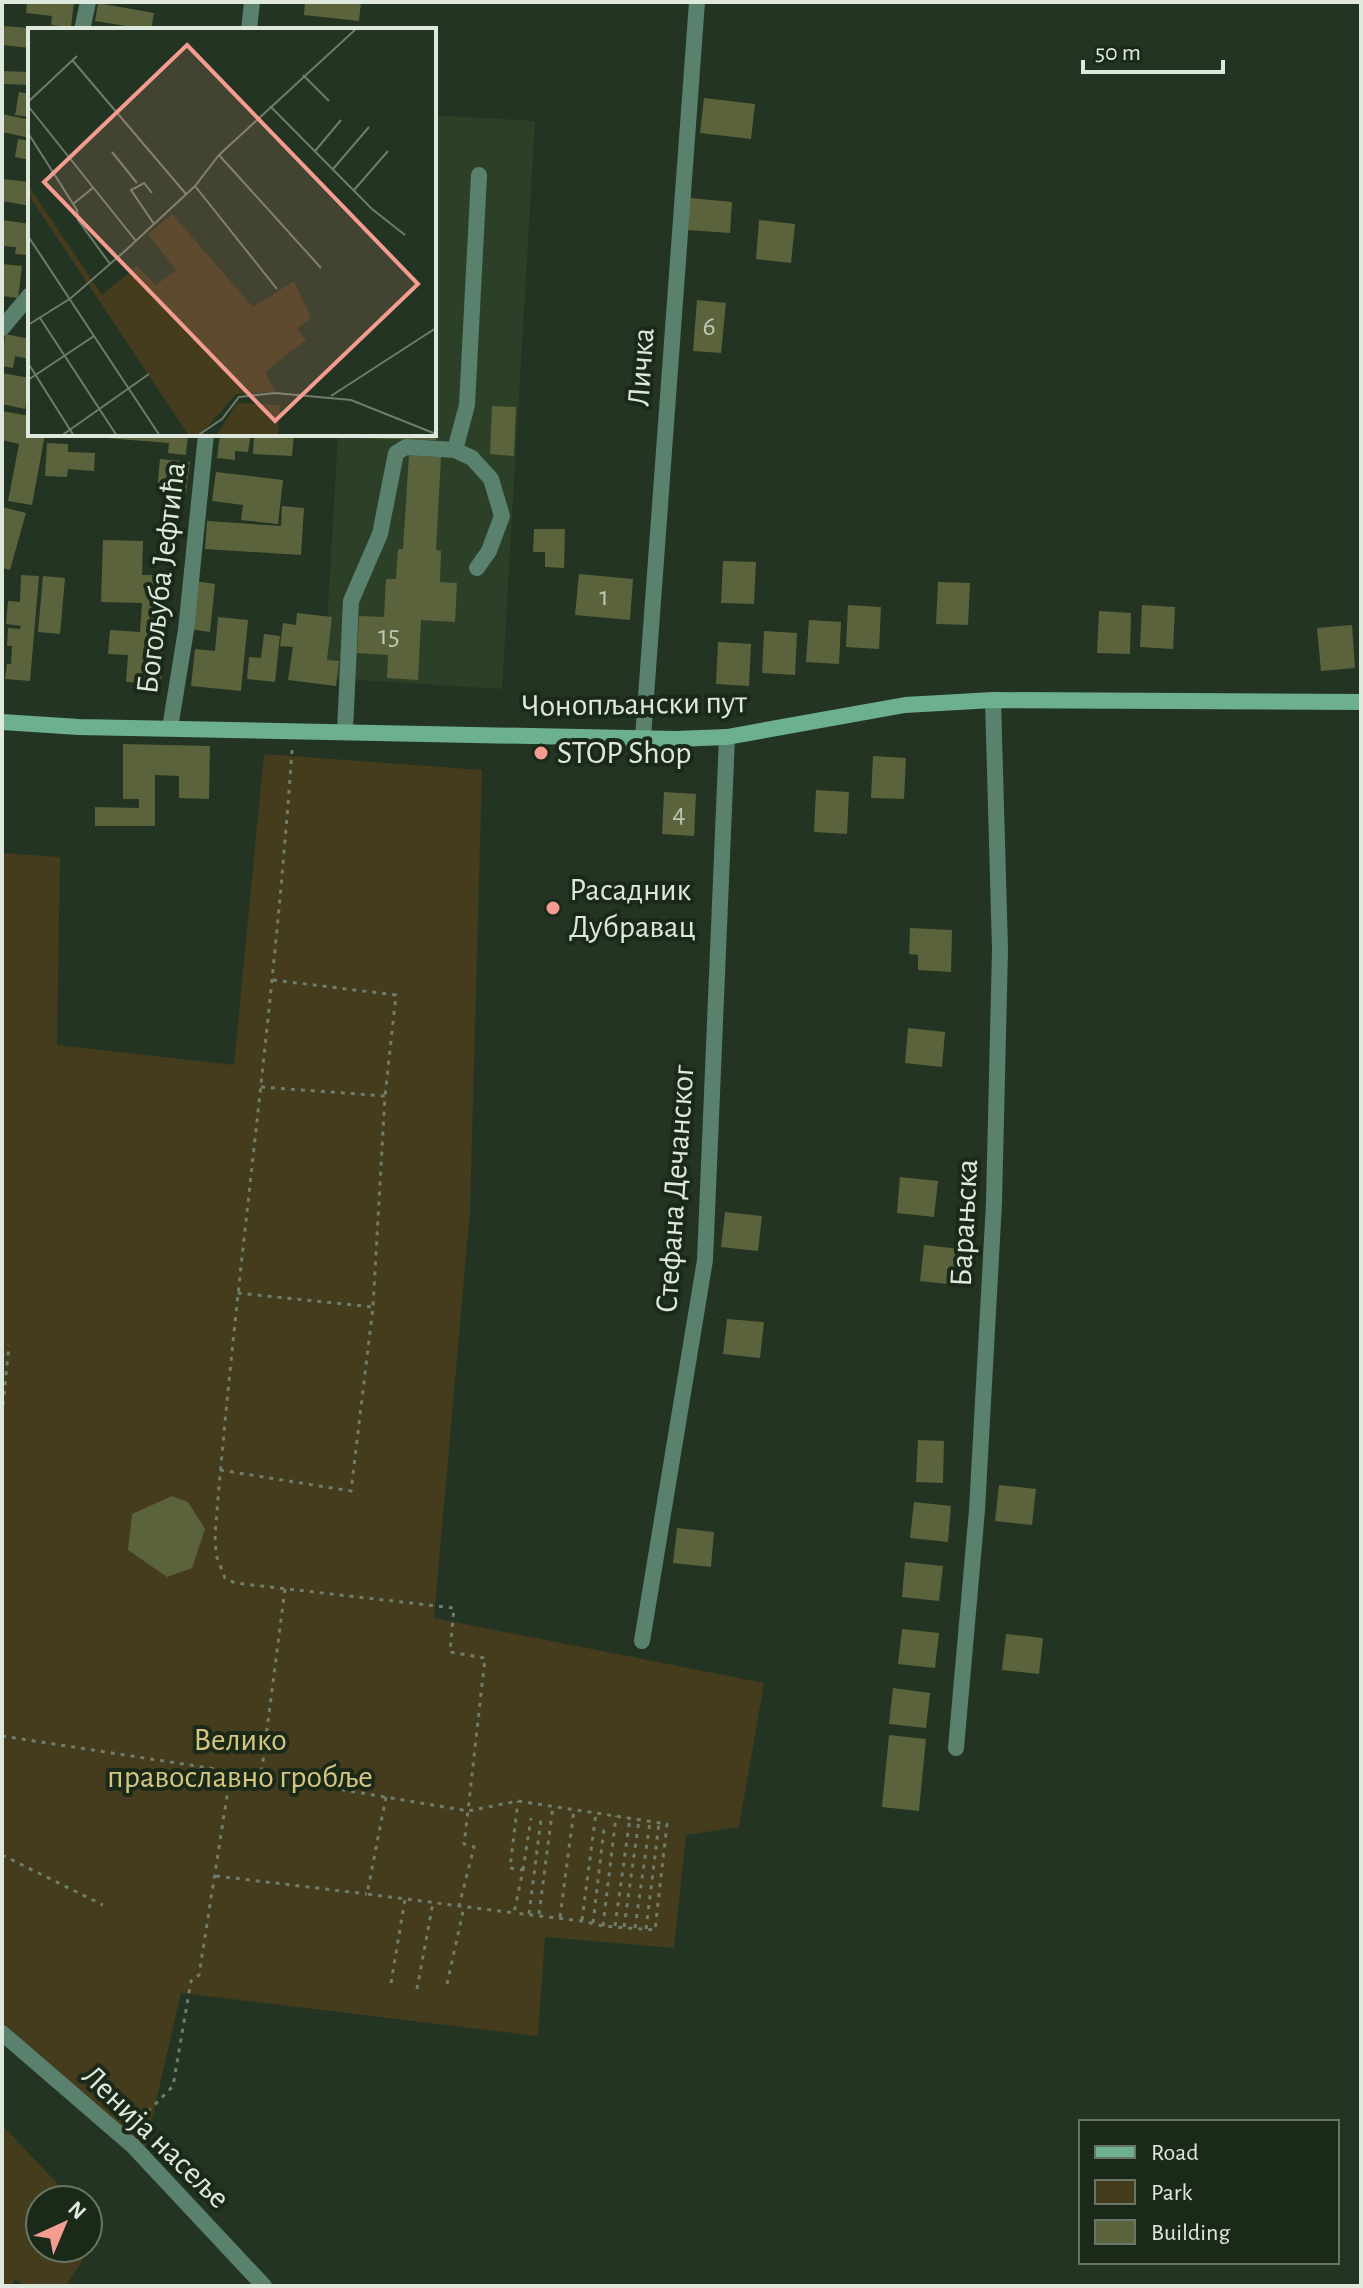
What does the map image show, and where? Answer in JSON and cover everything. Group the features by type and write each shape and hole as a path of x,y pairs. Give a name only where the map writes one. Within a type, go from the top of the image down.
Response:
{"street":[{"path":"82,28 88,2"},
{"path":"249,28 252,2"},
{"name":"Личка","path":"643,737 697,2"},
{"path":"455,450 467,405 479,175"},
{"path":"2,328 28,297"},
{"name":"Богољуба Јефтића","path":"170,728 186,630 206,436"},
{"path":"345,731 351,601 380,534 396,453 406,447 455,450 472,458 491,479 502,516 489,551 477,568"},
{"name":"Чонопљански пут","path":"2,722 79,727 727,737 861,711 993,700 1361,702"},
{"name":"Барањска","path":"956,1748 977,1510 994,1203 1000,949 993,700"},
{"name":"Стефана Дечанског","path":"642,1641 705,1260 727,737"},
{"name":"Ленија насеље","path":"2,2033 124,2138 264,2286"}],"path":[{"path":"294,730 281,908 237,1293 215,1535 220,1570 225,1578 235,1583 454,1608 450,1652 485,1658 464,1844 474,1847 459,1906"},
{"path":"220,1470 351,1491 373,1307 385,1096 396,995 273,980"},
{"path":"261,1087 385,1096"},
{"path":"237,1293 373,1307"},
{"path":"2,1415 9,1345"},
{"path":"261,1776 285,1589"},
{"path":"2,1736 468,1811 518,1801 667,1824 655,1930 214,1876"},
{"path":"124,2138 173,2086 191,1981 199,1975 231,1771"},
{"path":"367,1894 386,1797"},
{"path":"518,1801 510,1868 523,1870"},
{"path":"539,1915 553,1806"},
{"path":"560,1919 574,1810"},
{"path":"582,1921 596,1813"},
{"path":"603,1926 616,1816"},
{"path":"514,1913 531,1818"},
{"path":"614,1927 630,1818"},
{"path":"529,1914 541,1819"},
{"path":"624,1927 639,1820"},
{"path":"635,1928 650,1822"},
{"path":"646,1929 659,1823"},
{"path":"593,1923 604,1829"},
{"path":"2,1855 103,1905"},
{"path":"391,1983 405,1899"},
{"path":"417,1989 433,1903"},
{"path":"447,1984 464,1907"}],"shaded area":[{"path":"436,115 535,121 502,689 324,678 338,436 436,436"}],"green space":[{"name":"Велико православно гробље","path":"264,754 482,770 470,1211 434,1618 764,1683 739,1827 686,1835 674,1948 545,1937 538,2036 181,1993 145,2149 2,2023 2,853 60,857 57,1045 234,1065"},
{"path":"2,2125 58,2184 24,2184 24,2264 80,2264 66,2286 24,2286 16,2279 11,2286 2,2286"}],"building":[{"path":"27,2 74,2 71,27 51,25 52,16 26,13"},
{"path":"305,2 361,2 359,21 304,15"},
{"path":"98,3 154,13 151,28 95,21"},
{"path":"2,26 30,28 28,48 2,45"},
{"path":"2,71 28,72 28,85 2,84"},
{"path":"19,92 28,94 28,117 15,115"},
{"path":"704,98 755,104 751,139 700,133"},
{"path":"2,114 28,120 28,138 2,132"},
{"path":"18,139 28,141 28,160 15,157"},
{"path":"2,179 28,182 28,206 2,201"},
{"path":"690,198 732,202 730,233 688,230"},
{"path":"2,220 28,224 27,255 15,254 16,247 2,246"},
{"path":"759,220 795,224 791,263 756,259"},
{"path":"2,264 22,266 18,298 2,296"},
{"path":"697,300 726,303 721,353 693,351"},
{"path":"5,334 28,339 28,359 15,356 13,368 2,366"},
{"path":"2,373 28,378 25,409 2,404"},
{"path":"492,406 516,407 514,456 490,454"},
{"path":"2,411 28,416 28,436 45,436 32,505 8,501 19,444 2,440"},
{"path":"188,436 186,455 168,453 169,443 106,438"},
{"path":"220,436 251,436 248,452 235,451 235,460 217,458"},
{"path":"254,436 294,436 292,456 253,454"},
{"path":"436,436 436,440 316,437"},
{"path":"47,443 68,444 68,452 95,453 94,471 68,469 67,477 45,476"},
{"path":"409,455 441,457 436,550 441,551 440,582 457,583 455,622 421,620 418,680 387,678 388,655 357,653 359,616 384,617 386,579 396,579 398,549 403,549"},
{"path":"160,459 190,462 186,493 157,490"},
{"path":"216,472 283,480 278,524 241,520 243,505 212,501"},
{"path":"282,506 304,508 301,555 205,549 207,521 281,526"},
{"path":"2,507 26,513 10,570 2,568"},
{"path":"534,529 565,529 564,568 545,567 545,552 533,552"},
{"path":"103,540 143,541 142,575 166,575 161,684 126,682 128,655 108,654 110,630 140,632 142,603 101,602"},
{"path":"723,561 756,562 754,604 721,603"},
{"path":"579,574 633,579 630,620 575,615"},
{"path":"21,575 39,576 30,681 5,679 7,664 11,664 12,646 7,646 8,628 20,629 21,626 6,624 8,601 20,602"},
{"path":"43,576 65,578 60,634 38,632"},
{"path":"195,581 215,584 210,632 190,629"},
{"path":"938,582 970,583 968,625 936,624"},
{"path":"848,605 881,607 879,649 846,647"},
{"path":"1142,605 1175,607 1173,649 1140,647"},
{"path":"1099,611 1131,613 1130,654 1097,653"},
{"path":"297,613 332,617 327,660 339,661 336,686 288,680 293,647 280,646 283,623 296,625"},
{"path":"218,617 248,620 241,691 191,686 195,649 215,651"},
{"path":"809,620 841,622 839,664 806,662"},
{"path":"1352,625 1355,668 1321,671 1317,628"},
{"path":"764,631 797,633 795,675 762,673"},
{"path":"264,634 280,636 275,682 247,679 249,657 261,658"},
{"path":"718,642 751,644 749,686 716,684"},
{"path":"123,744 210,746 209,799 179,798 179,776 155,775 155,826 95,826 95,807 139,808 139,799 123,799"},
{"path":"873,756 906,758 904,799 871,798"},
{"path":"816,790 849,792 847,834 814,832"},
{"path":"664,792 696,794 694,836 662,834"},
{"path":"910,928 952,930 951,972 918,970 918,955 909,954"},
{"path":"908,1028 945,1032 942,1067 905,1063"},
{"path":"900,1177 938,1181 934,1217 897,1213"},
{"path":"725,1212 762,1216 758,1251 721,1247"},
{"path":"924,1245 961,1249 957,1285 920,1281"},
{"path":"727,1319 764,1322 760,1358 723,1354"},
{"path":"918,1440 944,1441 943,1483 916,1482"},
{"path":"999,1485 1036,1489 1032,1525 995,1521"},
{"path":"172,1496 188,1502 205,1529 192,1568 167,1577 128,1550 132,1514"},
{"path":"914,1502 951,1506 948,1542 910,1538"},
{"path":"677,1528 714,1532 711,1567 673,1563"},
{"path":"905,1562 943,1566 939,1601 902,1597"},
{"path":"902,1629 939,1633 935,1668 898,1664"},
{"path":"1006,1634 1043,1638 1039,1674 1002,1670"},
{"path":"893,1688 930,1693 926,1728 889,1724"},
{"path":"889,1735 926,1739 919,1811 882,1807"}],"place":[{"name":"STOP Shop","path":"541,753"},
{"name":"Расадник Дубравац","path":"553,908"}]}
